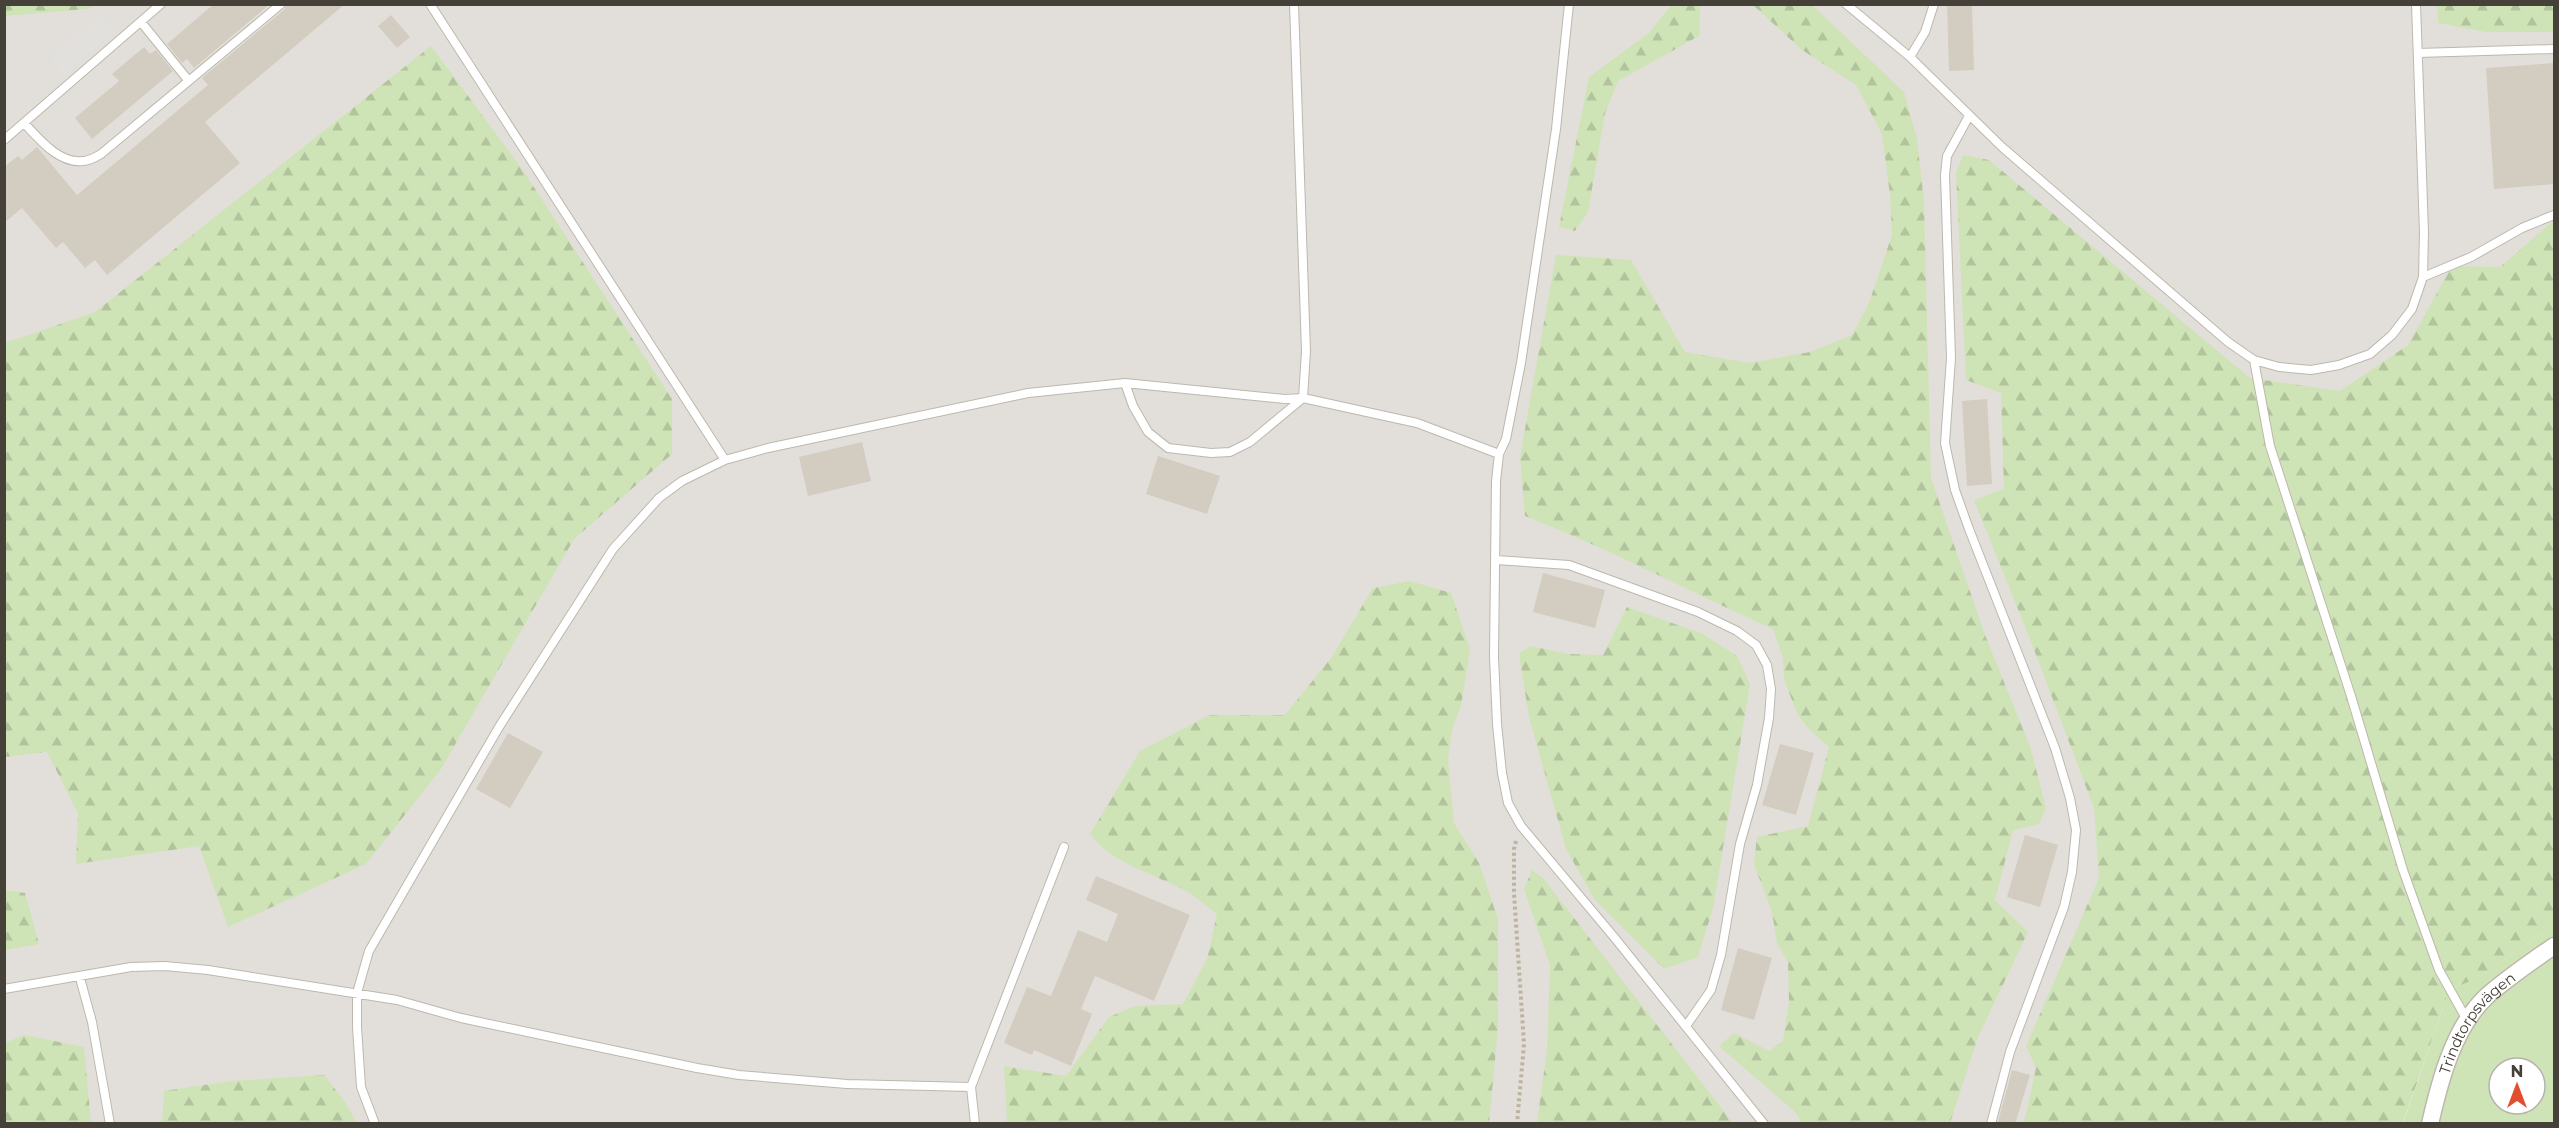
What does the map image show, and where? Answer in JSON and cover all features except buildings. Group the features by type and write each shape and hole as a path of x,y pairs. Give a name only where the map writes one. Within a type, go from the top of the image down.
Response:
{"street":[{"name":"Trindtorpsvägen","path":"2430,1124 2448,1061 2468,1020 2487,996 2554,946"}],"lane":[{"path":"4,140 161,4"},
{"path":"24,123 39,140 58,155 84,161 101,154 281,4"},
{"path":"430,4 724,460"},
{"path":"1125,383 1133,406 1148,432 1168,448 1211,453 1230,452 1250,442 1303,398 1306,351 1294,4"},
{"path":"1569,4 1556,129 1521,363 1506,440 1499,454 1496,481 1494,657 1502,773 1508,803 1521,826 1764,1124"},
{"path":"1846,4 1910,57 2002,147 2228,342 2253,360 2279,367 2311,370 2339,365 2370,354 2392,335 2412,309 2423,277 2424,232 2416,4"},
{"path":"1910,57 1925,32 1934,4"},
{"path":"141,22 188,80"},
{"path":"2418,53 2554,49"},
{"path":"1969,116 1947,156 1945,175 1951,358 1945,443 1955,490 1969,529 2055,748 2070,798 2076,830 2072,872 2064,908 2010,1052 1991,1124"},
{"path":"2423,277 2471,257 2522,228 2554,214"},
{"path":"2253,360 2270,446 2351,696 2403,870 2439,970 2468,1020"},
{"path":"375,1124 361,1088 358,1060 357,993 369,951 499,728 613,549 659,498 682,481 724,460 768,448 1028,393 1125,383 1285,399 1303,398 1417,423 1499,454"},
{"path":"1496,560 1569,565 1698,612 1737,632 1756,645 1767,665 1771,689 1769,718 1757,785 1740,844 1721,955 1711,990 1686,1026"},
{"path":"975,1124 971,1088 1064,847"},
{"path":"4,989 80,978 131,967 165,966 285,981 357,993 697,1068 740,1075 847,1083 971,1088"},
{"path":"80,978 92,1022 110,1124"}],"path":[{"path":"1517,1124 1524,1044 1523,1010 1517,965 1514,849 1521,826"}],"shaded area":[{"path":"5,5 2554,5 2554,264 2065,1123 5,1124"},
{"path":"102,14 117,31 64,74 50,56"}],"green space":[{"path":"5,4 97,5 86,9 5,16"},
{"path":"1671,5 1700,5 1699,36 1618,81 1605,113 1588,212 1575,231 1559,227 1589,77 1649,33"},
{"path":"1753,5 1812,5 1904,92 1917,139 1924,202 1931,478 1985,635 2031,749 2046,808 2039,824 2013,830 1995,900 2028,932 1978,1037 1950,1123 1802,1123 1796,1113 1719,1046 1734,1033 1769,1051 1783,1041 1789,1001 1788,962 1777,943 1772,912 1754,864 1757,837 1808,826 1829,747 1807,727 1797,713 1784,679 1783,658 1773,629 1619,556 1525,516 1520,457 1556,255 1631,260 1685,352 1750,363 1810,352 1852,335 1869,303 1892,235 1890,195 1882,134 1856,85 1802,50"},
{"path":"2437,5 2554,5 2554,32 2486,32 2438,23"},
{"path":"431,46 522,169 672,399 672,454 574,539 441,769 366,864 228,927 199,846 76,864 78,813 47,752 5,757 5,343 95,312"},
{"path":"1963,155 1989,160 2250,378 2340,391 2408,345 2452,266 2500,267 2554,220 2554,925 2478,978 2449,990 2403,1123 2024,1123 2036,1068 2026,1046 2099,878 2094,808 1974,500 2004,489 2001,393 1966,380 1956,173"},
{"path":"1410,581 1451,593 1470,649 1461,706 1452,730 1448,760 1454,823 1479,863 1498,919 1498,1028 1489,1123 1007,1123 1004,1066 1066,1076 1109,1017 1135,1006 1183,1004 1207,959 1217,914 1187,891 1120,860 1109,853 1090,834 1140,751 1210,715 1285,715 1331,658 1373,588"},
{"path":"1627,607 1703,634 1737,656 1750,684 1713,908 1698,957 1664,969 1595,900 1566,849 1529,717 1519,654 1530,646 1569,654 1603,655"},
{"path":"1532,870 1543,878 1733,1123 1537,1123 1547,1049 1550,965 1524,889"},
{"path":"4,890 25,893 39,944 5,950"},
{"path":"2554,925 2554,1123 2403,1124 2449,990 2478,978"},
{"path":"24,1035 84,1047 91,1123 5,1123 5,1043"},
{"path":"324,1075 345,1102 357,1123 162,1123 164,1091 231,1081"}]}
